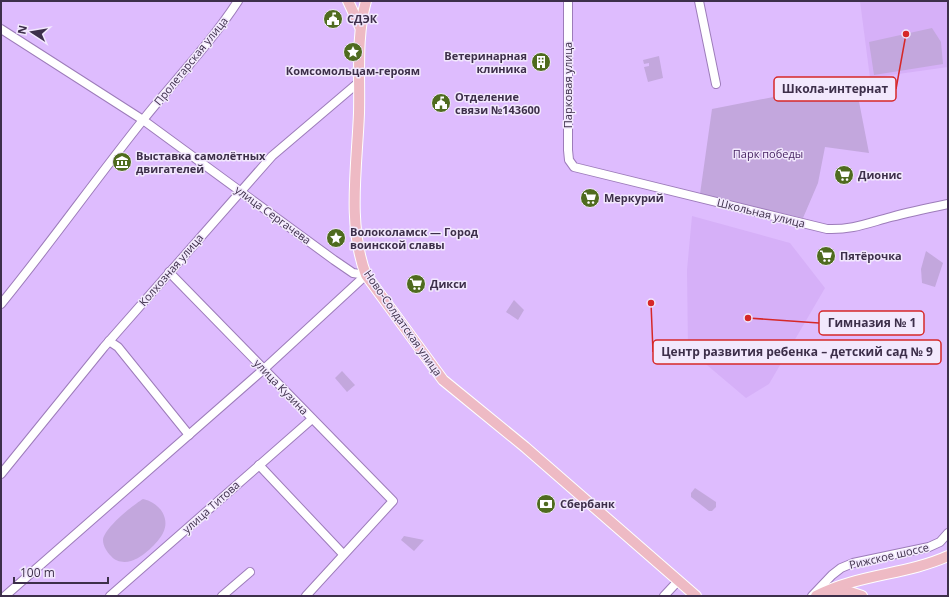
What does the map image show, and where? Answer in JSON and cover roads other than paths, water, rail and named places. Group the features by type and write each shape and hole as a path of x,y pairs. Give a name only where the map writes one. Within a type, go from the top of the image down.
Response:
{"main road":[{"name":"Ново-Солдатская улица","path":"348,1 355,13 361,31"},
{"name":"Ново-Солдатская улица","path":"366,1 361,31 355,202 358,244 366,275 443,380 524,447 696,596"},
{"path":"817,595 855,581 931,564 948,556"},
{"path":"817,595 841,590 862,596"}],"street":[{"name":"Пролетарская улица","path":"1,304 54,238 143,120 195,59 238,1"},
{"name":"Парковая улица","path":"568,1 568,150 570,160 574,167"},
{"path":"699,1 716,84"},
{"name":"улица Сергачева","path":"1,29 143,120 353,273 366,275"},
{"name":"Колхозная улица","path":"1,474 109,341 272,156 359,82"},
{"name":"Школьная улица","path":"574,167 827,229 861,227 890,218 948,204"},
{"name":"улица Кузина","path":"169,272 393,501 343,554"},
{"path":"1,593 4,596 189,435 264,369 366,275"},
{"path":"109,341 118,347 189,435"},
{"name":"улица Титова","path":"110,596 312,419"},
{"path":"259,464 343,554 306,596"},
{"name":"Рижское шоссе","path":"817,595 832,575 841,568 853,563 930,547 940,542 948,532"},
{"path":"222,596 250,572"},
{"path":"664,596 678,581"}],"place":[{"name":"СДЭК","path":"333,19"},
{"name":"Школа-интернат","path":"906,34"},
{"name":"Комсомольцам-героям","path":"353,52"},
{"name":"Ветеринарная клиника","path":"541,62"},
{"name":"Отделение связи №143600","path":"441,103"},
{"name":"Выставка самолётных двигателей","path":"122,162"},
{"name":"Дионис","path":"844,175"},
{"name":"Меркурий","path":"590,198"},
{"name":"Волоколамск — Город воинской славы","path":"336,238"},
{"name":"Пятёрочка","path":"826,256"},
{"name":"Дикси","path":"416,284"},
{"name":"Центр развития ребенка – детский сад № 9","path":"651,303"},
{"name":"Гимназия № 1","path":"748,318"},
{"name":"Сбербанк","path":"546,504"}],"park label":[{"name":"Парк победы","path":"768,154"}]}
